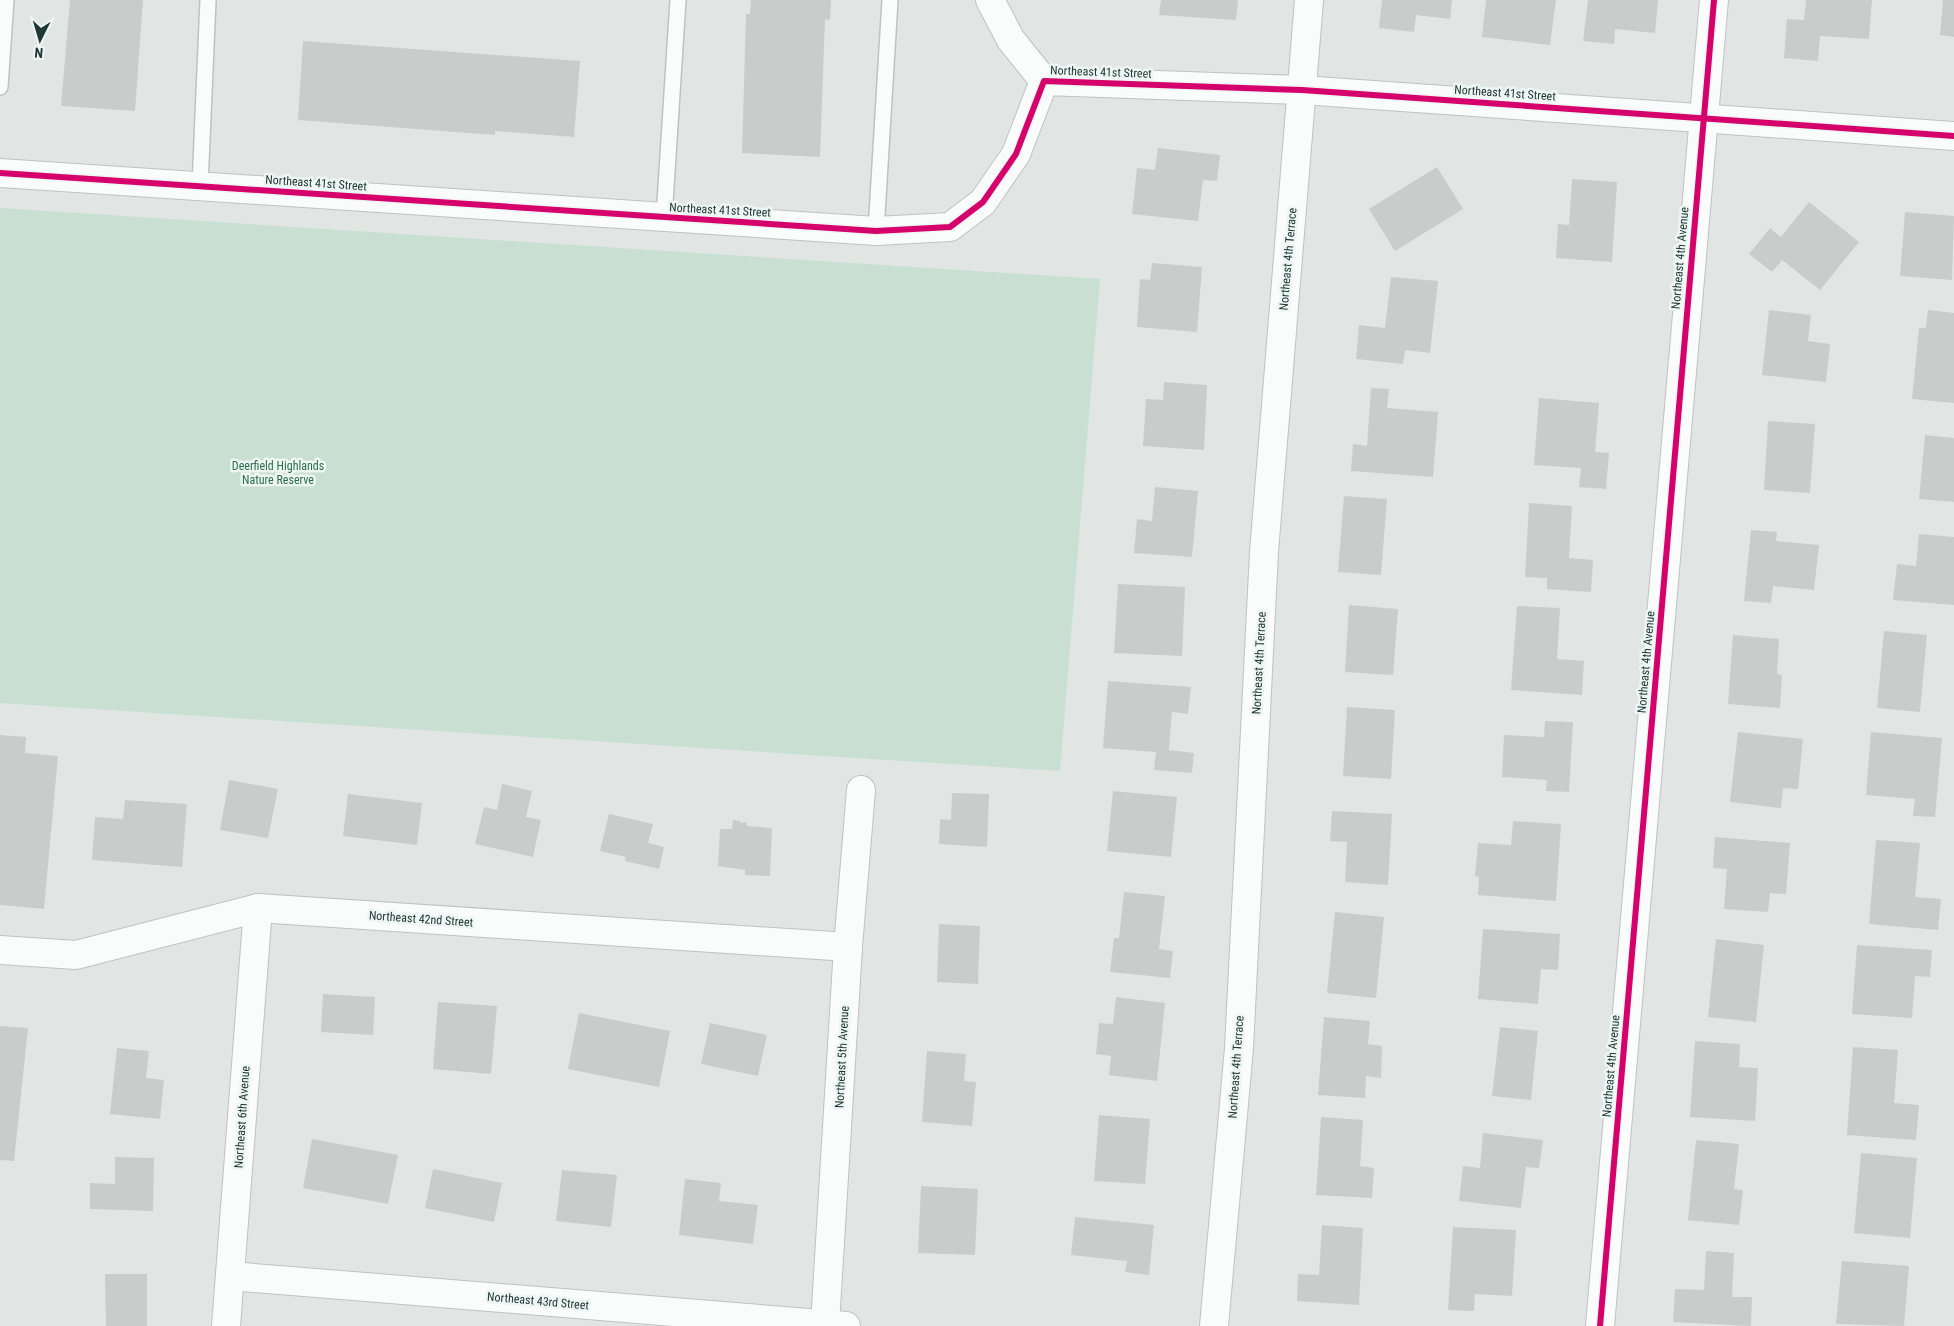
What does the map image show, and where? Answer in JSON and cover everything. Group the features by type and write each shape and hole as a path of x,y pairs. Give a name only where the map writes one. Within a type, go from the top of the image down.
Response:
{"street":[{"path":"990,0 1011,40 1044,81"},
{"name":"Northeast 4th Terrace","path":"1214,1326 1239,1048 1264,552 1309,0"},
{"name":"Northeast 4th Avenue","path":"1600,1326 1714,0"},
{"name":"Northeast 41st Street","path":"0,173 876,231 950,227 983,202 1016,154 1044,81 1302,90 1954,136"},
{"name":"Northeast 5th Avenue","path":"835,1325 848,947 861,790"},
{"name":"Northeast 42nd Street","path":"0,950 76,956 258,908 848,947"},
{"name":"Northeast 6th Avenue","path":"226,1326 258,908"},
{"name":"Northeast 43rd Street","path":"230,1276 835,1325"}],"lane":[{"path":"0,87 6,0"},
{"path":"200,186 208,0"},
{"path":"664,218 678,0"},
{"path":"876,231 890,0"}],"green space":[{"name":"Deerfield Highlands Nature Reserve","path":"0,208 1100,279 1060,771 0,703"}],"building":[{"path":"70,0 143,0 135,111 61,106"},
{"path":"751,0 831,0 830,20 825,19 820,157 742,153 746,14 750,14"},
{"path":"1161,0 1238,0 1236,20 1159,15"},
{"path":"1382,0 1452,0 1450,19 1416,15 1414,32 1379,28"},
{"path":"1486,0 1556,0 1550,45 1482,37"},
{"path":"1588,0 1658,0 1655,33 1615,29 1614,44 1583,41"},
{"path":"1806,0 1872,0 1869,39 1820,36 1818,61 1784,58 1787,19 1804,20"},
{"path":"1943,0 1954,0 1954,37 1940,35"},
{"path":"303,41 580,61 574,137 495,131 495,135 298,120"},
{"path":"1158,148 1220,155 1217,181 1203,180 1198,221 1132,214 1137,168 1155,170"},
{"path":"1437,167 1463,209 1395,251 1369,209"},
{"path":"1572,179 1617,182 1612,262 1556,258 1558,224 1569,225"},
{"path":"1809,202 1859,242 1820,290 1782,260 1772,272 1749,254 1770,228 1781,237"},
{"path":"1905,212 1954,216 1952,280 1900,276"},
{"path":"1152,263 1202,267 1197,332 1137,327 1140,279 1150,280"},
{"path":"1391,277 1438,281 1430,353 1405,350 1403,364 1356,359 1359,325 1385,328"},
{"path":"1769,310 1811,315 1808,341 1830,344 1826,382 1762,375"},
{"path":"1928,310 1954,313 1954,403 1912,399 1919,328 1926,328"},
{"path":"1164,382 1207,385 1204,450 1143,446 1146,399 1163,400"},
{"path":"1371,388 1389,389 1387,408 1438,412 1433,477 1351,471 1353,444 1367,446"},
{"path":"1539,398 1599,403 1595,452 1609,453 1606,489 1579,487 1581,468 1534,465"},
{"path":"1768,421 1815,424 1810,493 1764,490"},
{"path":"1925,435 1954,438 1954,502 1919,499"},
{"path":"1155,487 1198,491 1192,557 1134,553 1137,519 1152,521"},
{"path":"1344,496 1387,499 1381,575 1338,572"},
{"path":"1529,503 1572,506 1569,558 1593,560 1591,592 1547,589 1547,578 1525,577"},
{"path":"1751,530 1777,532 1776,541 1819,545 1814,590 1773,586 1771,603 1744,601"},
{"path":"1919,534 1954,537 1954,605 1893,600 1897,564 1916,566"},
{"path":"1118,584 1185,587 1182,656 1114,653"},
{"path":"1349,605 1398,609 1393,675 1345,672"},
{"path":"1517,606 1560,608 1557,659 1584,661 1582,695 1511,690"},
{"path":"1884,631 1927,635 1920,712 1877,708"},
{"path":"1733,635 1779,639 1777,674 1782,675 1780,708 1728,704"},
{"path":"1108,681 1191,687 1188,714 1172,712 1169,750 1194,753 1192,773 1154,770 1156,752 1103,748"},
{"path":"1347,707 1395,710 1391,779 1343,776"},
{"path":"1545,721 1573,722 1569,792 1546,791 1547,780 1502,777 1504,735 1544,737"},
{"path":"1738,732 1803,739 1798,789 1783,788 1781,808 1730,802"},
{"path":"1871,732 1942,738 1935,817 1913,816 1915,799 1866,795"},
{"path":"0,735 26,737 25,753 58,756 44,909 0,905"},
{"path":"229,780 278,789 268,838 220,830"},
{"path":"502,784 532,791 526,817 541,820 533,857 475,844 484,807 497,810"},
{"path":"1113,791 1177,797 1171,857 1107,851"},
{"path":"952,793 989,794 987,847 939,844 940,819 951,820"},
{"path":"348,794 422,803 417,845 343,836"},
{"path":"125,800 187,804 182,867 92,860 95,817 123,819"},
{"path":"1332,811 1392,814 1388,885 1345,882 1347,842 1330,841"},
{"path":"609,814 653,824 648,843 664,847 659,869 625,861 626,857 600,851"},
{"path":"733,820 740,821 740,823 746,822 747,826 772,828 770,876 745,875 745,870 718,866 720,829 732,829"},
{"path":"1513,821 1561,824 1556,901 1478,895 1479,877 1475,876 1478,843 1511,845"},
{"path":"1715,837 1790,843 1786,894 1770,893 1768,912 1724,909 1727,869 1713,868"},
{"path":"1876,840 1920,843 1915,897 1941,899 1938,930 1869,924"},
{"path":"1124,892 1165,896 1159,949 1173,951 1170,978 1110,972 1114,938 1119,938"},
{"path":"1335,912 1384,917 1376,998 1327,993"},
{"path":"939,924 980,926 978,984 937,982"},
{"path":"1483,929 1560,934 1558,970 1541,969 1538,1004 1478,999"},
{"path":"1716,939 1764,945 1756,1022 1708,1017"},
{"path":"1857,945 1932,950 1930,977 1915,976 1912,1018 1852,1014"},
{"path":"323,994 375,997 373,1035 321,1032"},
{"path":"1116,997 1165,1003 1157,1081 1109,1075 1111,1056 1096,1054 1099,1023 1113,1024"},
{"path":"438,1002 497,1006 491,1074 433,1069"},
{"path":"579,1013 670,1031 659,1087 568,1069"},
{"path":"1324,1017 1370,1021 1368,1044 1382,1046 1381,1078 1366,1076 1365,1098 1318,1095"},
{"path":"710,1023 767,1035 758,1076 701,1064"},
{"path":"0,1026 28,1028 14,1161 0,1160"},
{"path":"1500,1027 1538,1031 1531,1100 1492,1096"},
{"path":"1695,1041 1740,1044 1739,1067 1758,1068 1755,1121 1690,1117"},
{"path":"1853,1047 1898,1050 1894,1103 1919,1105 1916,1140 1847,1135"},
{"path":"117,1048 149,1051 146,1078 164,1080 160,1119 110,1114"},
{"path":"927,1051 966,1054 964,1081 976,1082 972,1126 922,1122"},
{"path":"1099,1115 1150,1119 1145,1184 1094,1181"},
{"path":"1321,1117 1363,1120 1360,1166 1374,1168 1372,1198 1316,1195"},
{"path":"1483,1133 1543,1140 1539,1168 1526,1167 1521,1208 1459,1201 1463,1166 1480,1168"},
{"path":"312,1139 398,1155 388,1204 303,1188"},
{"path":"1696,1140 1739,1144 1734,1189 1743,1190 1739,1225 1688,1220"},
{"path":"1861,1153 1917,1158 1910,1238 1854,1233"},
{"path":"115,1157 154,1158 153,1211 90,1209 90,1183 115,1184"},
{"path":"433,1169 502,1183 494,1222 425,1208"},
{"path":"562,1170 617,1175 611,1227 556,1221"},
{"path":"685,1179 721,1183 719,1201 758,1205 753,1244 679,1235"},
{"path":"921,1186 978,1189 975,1255 918,1253"},
{"path":"1075,1217 1154,1225 1149,1275 1125,1272 1127,1261 1071,1255"},
{"path":"1322,1225 1363,1228 1359,1305 1297,1301 1298,1274 1319,1275"},
{"path":"1453,1227 1516,1230 1512,1296 1475,1294 1474,1311 1448,1310"},
{"path":"1706,1251 1734,1253 1732,1297 1752,1297 1751,1326 1673,1322 1675,1289 1704,1290"},
{"path":"1842,1261 1909,1266 1904,1326 1836,1324"},
{"path":"105,1274 147,1274 147,1326 106,1326"}],"cycle path":[{"path":"1600,1326 1714,0"},
{"path":"0,173 876,231 950,227 983,202 1016,154 1044,81 1302,90 1954,136"}]}
